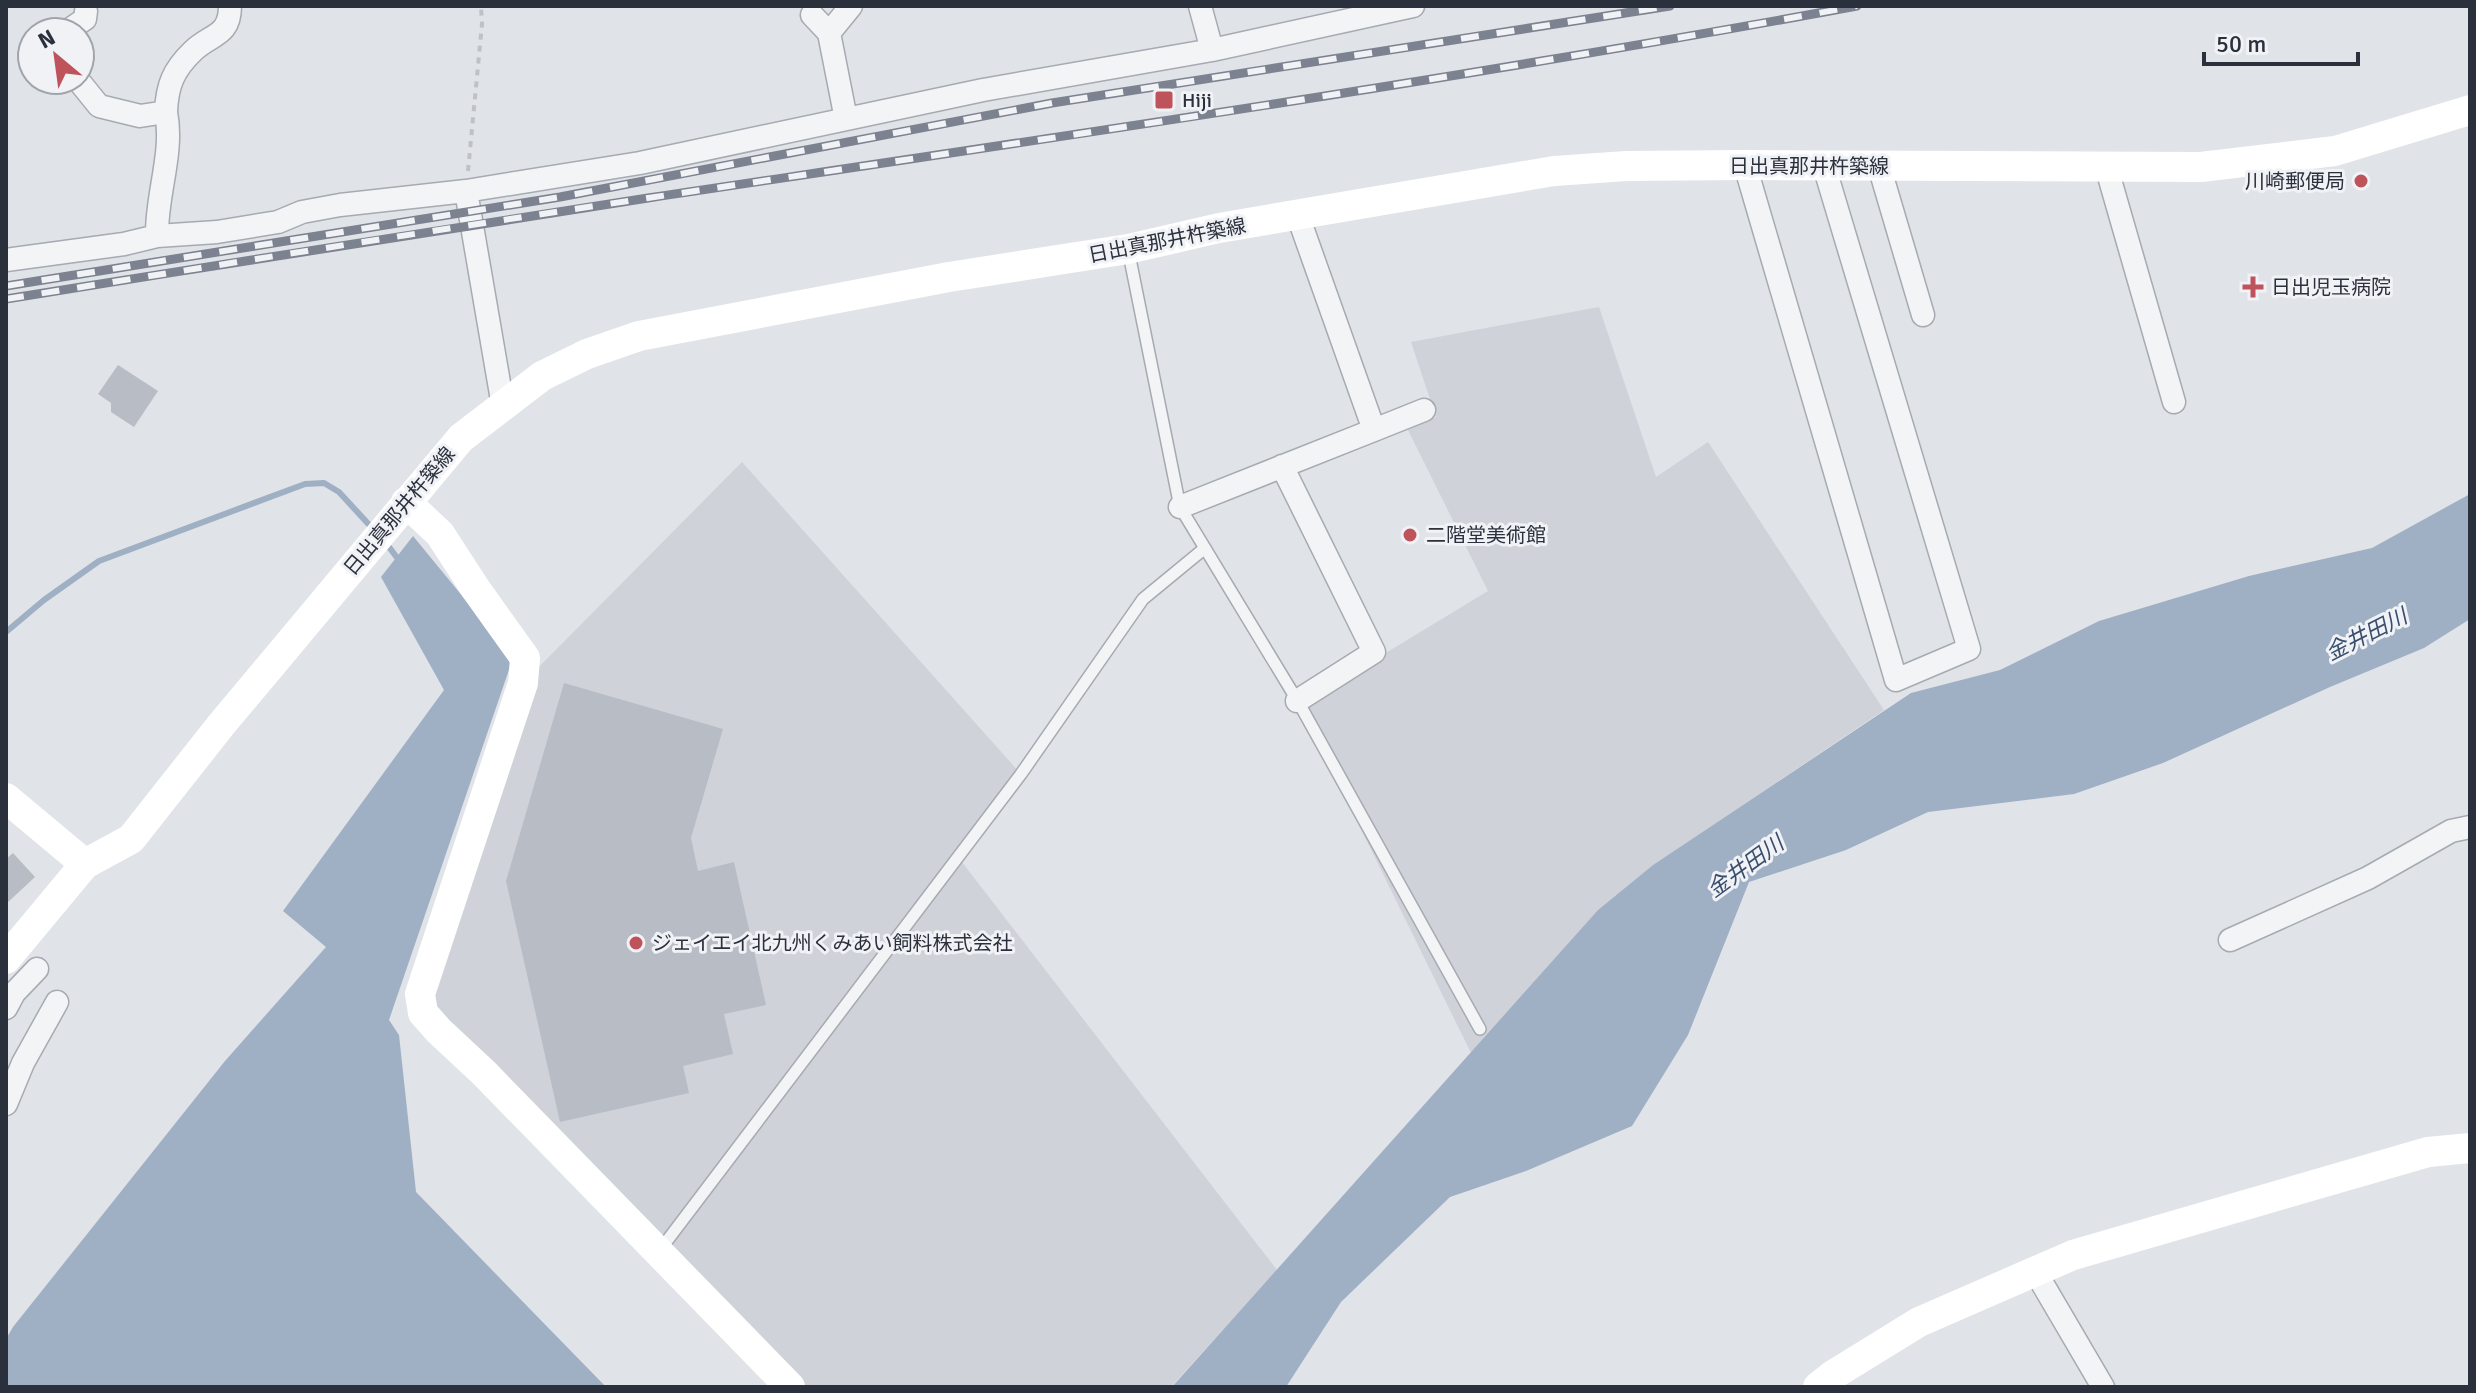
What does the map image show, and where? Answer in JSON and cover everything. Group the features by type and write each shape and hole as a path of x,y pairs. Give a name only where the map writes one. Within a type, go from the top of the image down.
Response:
{"main road":[{"name":"日出真那井杵築線","path":"85,864 131,839 221,725 461,438 542,376 587,354 639,336 961,275 1128,249 1219,228 1413,193 1554,171 1627,166 1745,165 2201,167 2335,151 2470,110"},
{"path":"406,502 440,534 525,658 523,683 420,994 423,1013 659,1250 790,1387"},
{"path":"6,798 85,864 6,959"},
{"path":"1818,1387 1919,1322 2073,1255 2428,1152 2470,1148"}],"street":[{"path":"157,236 170,130 166,112 167,88 195,48 216,37 230,19 230,6"},
{"path":"829,33 851,6"},
{"path":"1200,6 1212,50"},
{"path":"6,260 124,244 157,236 217,232 278,222 302,212 340,205 466,191 640,163 983,90 1212,50 1413,6"},
{"path":"85,16 86,11"},
{"path":"812,15 829,33 846,119"},
{"path":"91,96 99,106 140,116 166,112"},
{"path":"1745,165 1896,680 1969,649 1824,166"},
{"path":"1879,166 1923,315"},
{"path":"2106,166 2174,402"},
{"path":"466,191 503,406"},
{"path":"1298,216 1374,430"},
{"path":"1180,507 1424,410"},
{"path":"1282,466 1374,652 1297,701"},
{"path":"2230,940 2368,878 2451,831 2470,827"},
{"path":"6,1008 14,993 37,969"},
{"path":"6,1104 23,1063 57,1002"},
{"path":"2035,1271 2103,1387"}],"lane":[{"path":"1128,249 1180,507 1297,701 1480,1029"},
{"path":"659,1250 1021,774 1143,599 1205,548"}],"path":[{"path":"466,191 482,24 481,6"}],"shaded area":[{"path":"1599,307 1656,477 1708,442 1884,710 1653,865 1598,910 1471,1053 1300,705 1488,591 1408,430 1436,417 1411,342"},
{"path":"742,462 1021,774 958,857 1277,1270 1171,1387 790,1387 423,1013 523,683"}],"water":[{"name":"金井田川","path":"2470,494 2470,619 2424,648 2163,763 2074,794 1928,812 1846,850 1749,882 1688,1035 1632,1126 1526,1171 1450,1197 1341,1302 1286,1387 1172,1387 1598,910 1653,865 1911,693 2000,670 2099,621 2249,576 2372,548"},
{"path":"413,536 513,658 389,1020 399,1035 416,1192 606,1387 6,1387 6,1339 13,1327 225,1061 326,947 283,911 444,690 381,577"}],"building":[{"path":"118,365 158,391 134,427 111,412 111,403 98,394"},
{"name":"ジェイエイ北九州くみあい飼料株式会社","path":"564,683 723,729 691,838 698,871 734,862 766,1005 724,1014 733,1054 683,1066 689,1093 560,1122 506,881"},
{"path":"13,853 35,877 6,904 6,859"}],"waterway":[{"path":"6,632 99,561 305,484 324,483 339,492 373,529"},
{"path":"386,543 401,563"}],"railway":[{"path":"6,286 560,197 1052,103 1670,6"},
{"path":"6,299 488,222 1404,83 1857,6"}],"place":[{"name":"Hiji","path":"1164,100"},
{"name":"川崎郵便局","path":"2361,181"},
{"name":"日出児玉病院","path":"2253,287"},
{"name":"二階堂美術館","path":"1410,535"},
{"name":"ジェイエイ北九州くみあい飼料株式会社","path":"636,943"}]}
